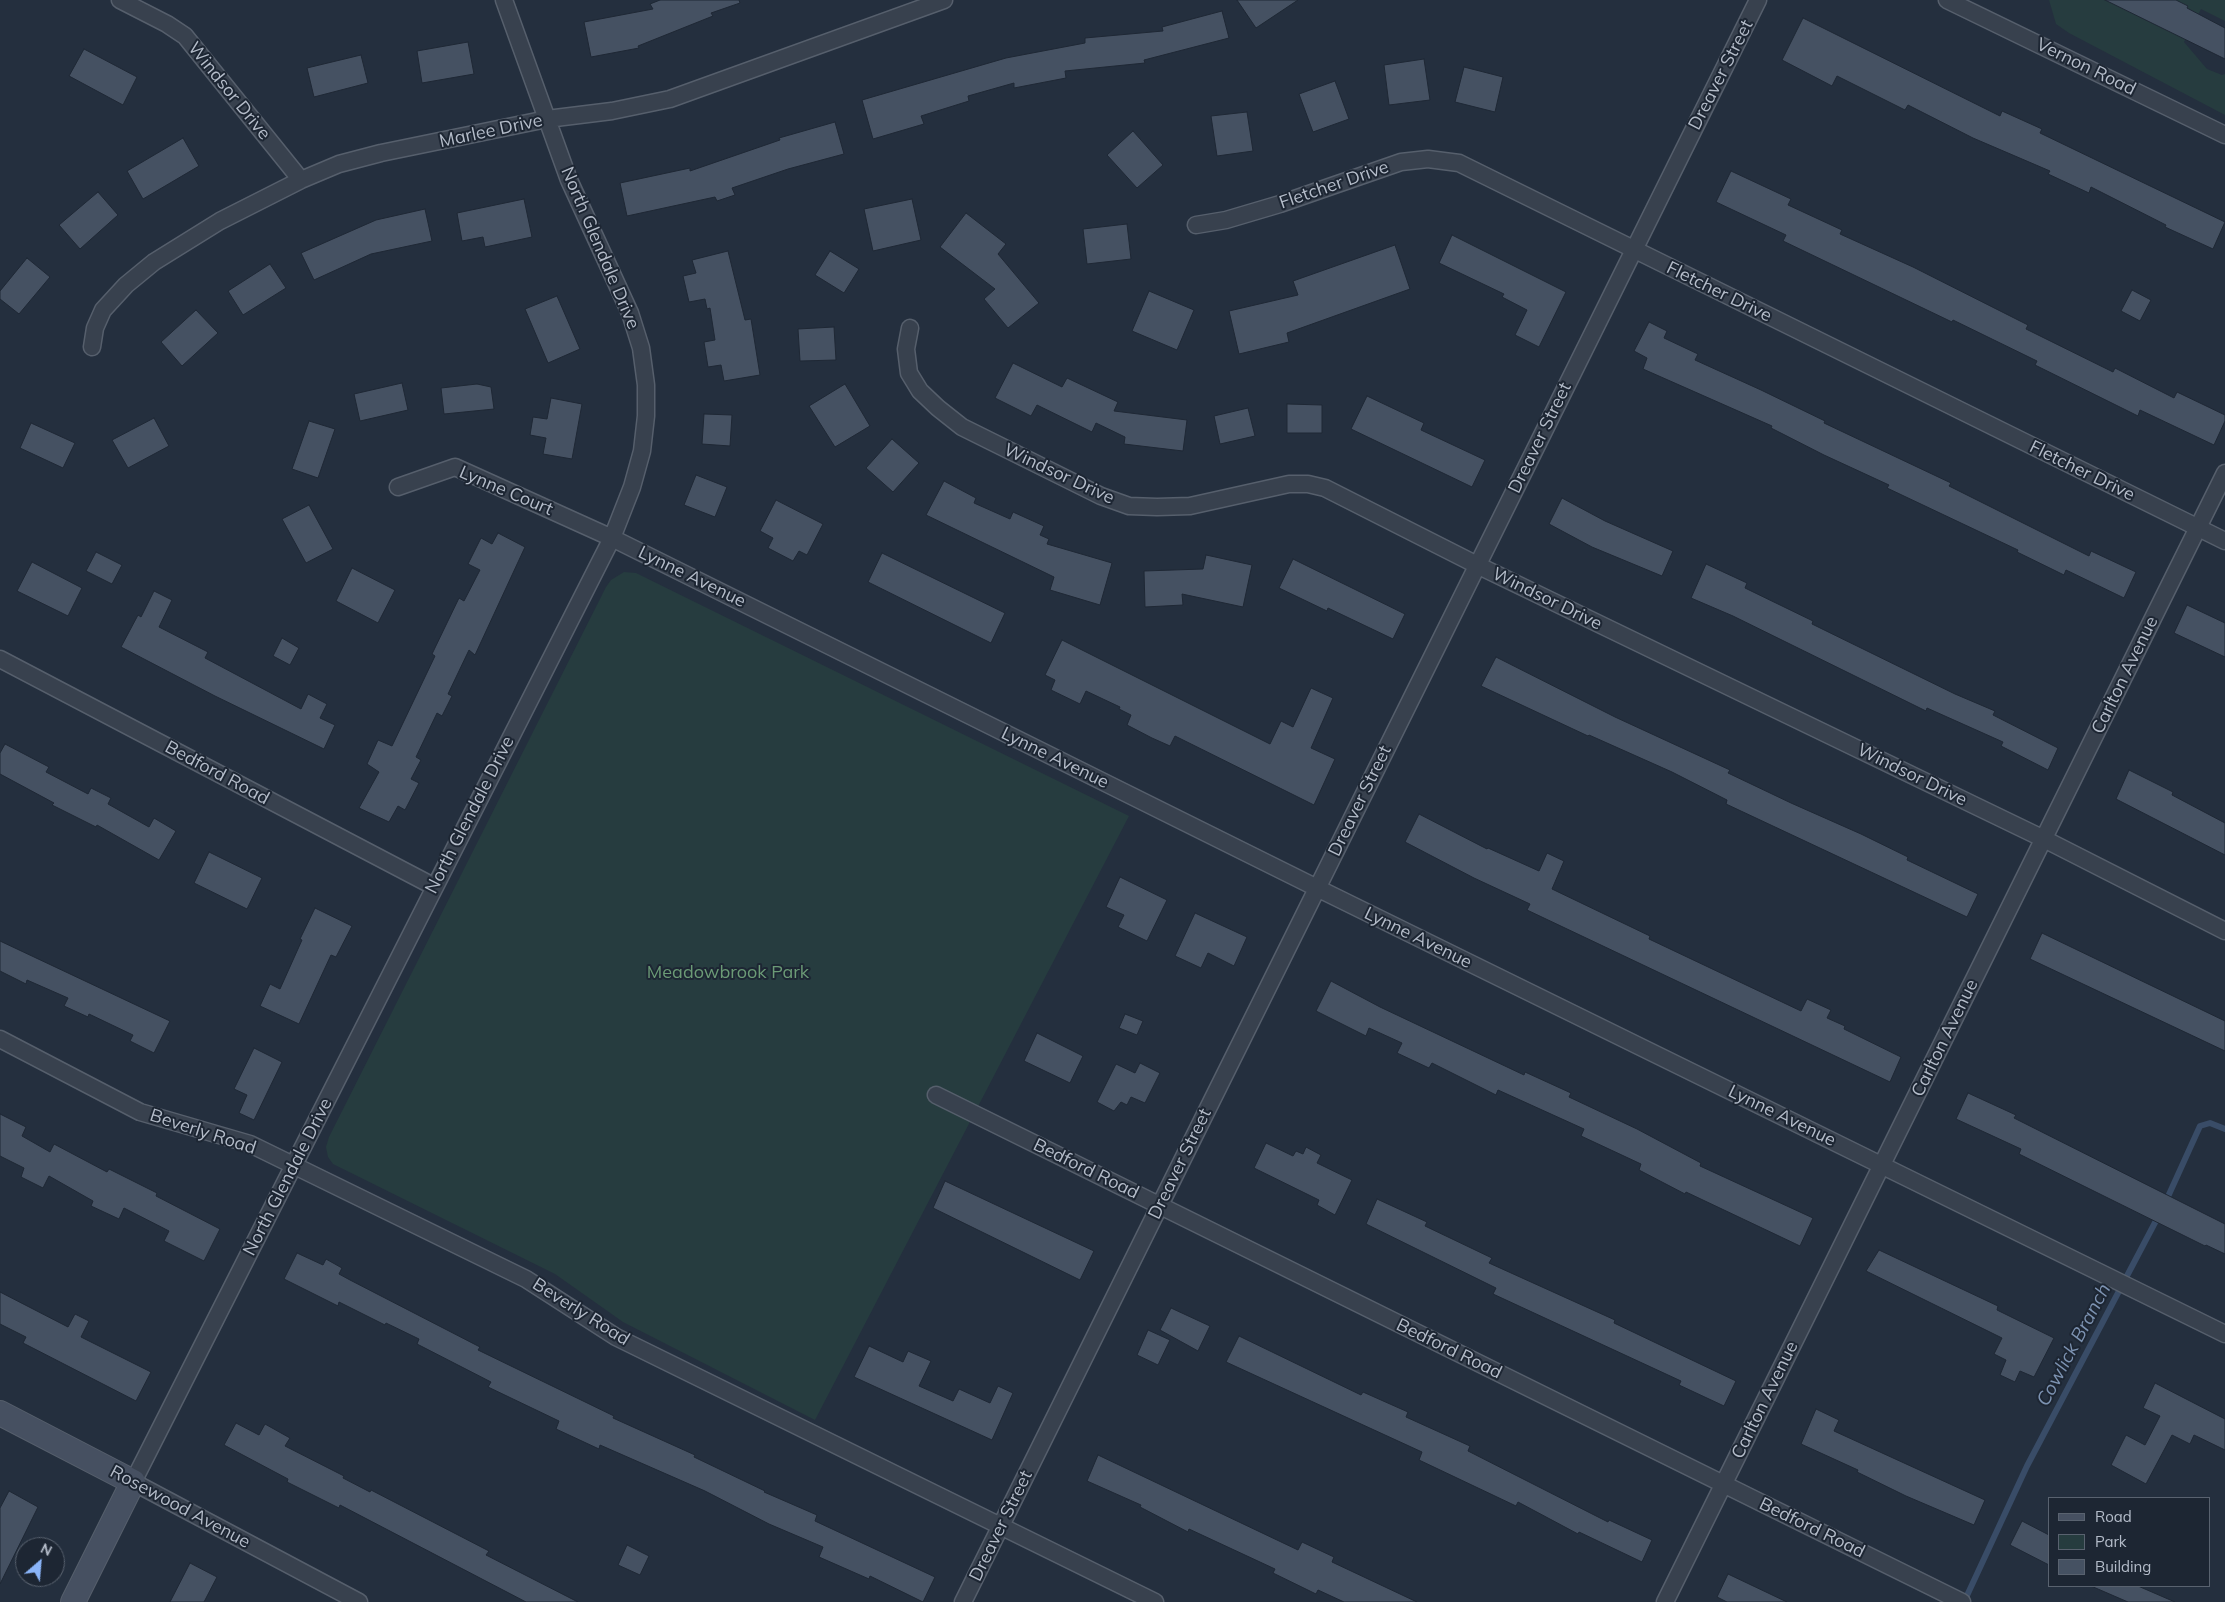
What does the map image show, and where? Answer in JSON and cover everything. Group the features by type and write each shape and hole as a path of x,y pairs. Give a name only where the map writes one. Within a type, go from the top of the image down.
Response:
{"street":[{"name":"Windsor Drive","path":"120,0 167,24 185,36 301,180"},
{"name":"North Glendale Drive","path":"73,1602 434,886 612,538 632,487 642,451 646,416 646,385 641,348 630,313 569,180 504,0"},
{"name":"Marlee Drive","path":"92,346 95,328 103,310 126,285 154,262 220,221 301,180 340,164 381,153 547,119 612,111 670,99 944,0"},
{"name":"Dreaver Street","path":"963,1602 1758,0"},
{"name":"Vernon Road","path":"1947,0 2225,135"},
{"name":"Fletcher Drive","path":"1196,225 1226,220 1280,204 1401,162 1428,159 1459,163 2225,541"},
{"name":"Windsor Drive","path":"910,328 906,349 909,373 920,391 938,408 962,427 1101,496 1129,506 1157,508 1190,506 1289,484 1308,484 1325,488 1477,565 2044,839 2225,931"},
{"name":"Lynne Court","path":"398,487 456,467 612,538"},
{"name":"Carlton Avenue","path":"1665,1602 2225,473"},
{"name":"Lynne Avenue","path":"612,538 1317,888 2225,1334"},
{"name":"Bedford Road","path":"0,659 434,886"},
{"name":"Beverly Road","path":"0,1040 140,1112 250,1144 526,1279 616,1337 1155,1602"},
{"name":"Bedford Road","path":"936,1095 1962,1602"},
{"name":"Rosewood Avenue","path":"0,1413 359,1602"}],"green space":[{"path":"2049,0 2225,0 2225,21 2201,9 2184,42 2207,69 2222,75 2225,74 2225,115 2069,33 2056,24"},
{"name":"Meadowbrook Park","path":"624,572 636,573 1129,816 815,1420 623,1322 555,1274 333,1164 328,1157 326,1147 329,1137 606,587 611,580"}],"building":[{"path":"660,0 739,0 740,3 711,13 713,16 638,46 639,48 591,57 584,22 653,9 650,4"},
{"path":"1237,0 1298,0 1256,28"},
{"path":"2105,0 2176,0 2225,28 2225,59"},
{"path":"1222,11 1229,38 1144,60 1145,63 1065,71 1066,78 1014,88 1014,83 968,96 969,101 921,116 924,124 873,139 862,100 1006,58 1085,43 1085,38 1163,31 1162,27"},
{"path":"1803,18 2000,116 2002,111 2042,129 2040,133 2225,222 2213,249 2165,227 2166,225 2091,187 2089,193 2048,174 2050,171 1973,138 1908,105 1905,110 1837,76 1832,86 1782,60"},
{"path":"468,42 474,74 422,83 417,51"},
{"path":"84,49 137,77 123,105 69,76"},
{"path":"361,55 368,83 314,97 307,68"},
{"path":"1424,59 1430,100 1389,105 1384,65"},
{"path":"1464,67 1503,77 1495,112 1455,102"},
{"path":"1335,81 1349,119 1313,132 1299,94"},
{"path":"1247,112 1253,151 1217,156 1211,116"},
{"path":"835,122 844,154 788,169 732,188 735,195 717,201 715,197 627,216 620,183 690,168 690,171 780,140 779,138"},
{"path":"1133,131 1163,165 1137,188 1107,155"},
{"path":"183,138 199,166 143,199 127,171"},
{"path":"1731,171 1791,199 1788,205 1842,230 1840,234 1913,267 2028,325 2026,329 2113,372 2115,368 2174,398 2177,392 2225,415 2225,421 2214,445 2140,410 2138,416 2035,365 2037,361 1783,241 1786,235 1716,202"},
{"path":"98,192 118,215 80,249 59,225"},
{"path":"524,199 532,237 485,247 483,237 462,241 457,213"},
{"path":"912,199 921,240 873,251 864,209"},
{"path":"425,209 432,241 371,254 314,280 301,253 376,220"},
{"path":"966,213 1006,244 998,254 1039,303 1008,328 984,299 995,289 940,247"},
{"path":"1127,224 1131,259 1087,264 1083,229"},
{"path":"1452,235 1566,292 1539,347 1515,335 1527,310 1502,297 1504,294 1439,263"},
{"path":"1395,245 1410,289 1287,333 1289,342 1239,354 1229,311 1298,295 1293,281"},
{"path":"728,251 745,320 751,319 760,375 724,381 721,365 708,367 704,342 715,340 710,308 707,309 705,299 689,302 683,276 696,273 692,260"},
{"path":"830,251 859,269 844,293 815,275"},
{"path":"27,258 50,277 19,314 0,299 0,291"},
{"path":"270,264 286,288 243,315 228,291"},
{"path":"2132,290 2151,300 2140,321 2121,311"},
{"path":"1149,291 1194,310 1177,350 1132,331"},
{"path":"557,296 580,349 548,363 525,309"},
{"path":"196,310 218,333 182,366 161,342"},
{"path":"1649,322 1667,331 1664,338 1698,354 1695,360 1761,390 1825,421 1824,423 1951,483 1949,486 2089,556 2091,551 2136,572 2124,598 2066,570 2064,575 2017,552 2018,550 1887,488 1889,485 1824,455 1771,428 1772,426 1643,369 1647,358 1634,351"},
{"path":"834,327 836,360 800,361 798,329"},
{"path":"1013,363 1062,387 1067,378 1118,402 1114,411 1187,420 1183,451 1124,444 1125,437 1096,423 1092,432 1037,405 1031,416 995,398"},
{"path":"402,383 408,410 360,421 354,394"},
{"path":"477,384 491,387 494,409 444,414 441,388"},
{"path":"845,384 870,426 835,447 809,406"},
{"path":"1367,396 1424,423 1421,430 1485,460 1472,487 1351,429"},
{"path":"551,398 582,404 572,459 543,454 546,438 530,435 533,417 547,419"},
{"path":"1287,404 1322,405 1322,433 1287,433"},
{"path":"1248,408 1255,436 1220,444 1214,416"},
{"path":"704,414 732,415 730,446 702,444"},
{"path":"154,418 169,446 128,468 112,440"},
{"path":"309,421 335,429 318,478 292,469"},
{"path":"31,423 75,443 63,468 20,448"},
{"path":"892,439 919,463 893,492 866,468"},
{"path":"696,475 727,487 715,517 684,505"},
{"path":"944,481 976,498 974,503 1010,519 1013,512 1044,526 1040,535 1049,539 1047,544 1112,563 1100,605 1050,590 1054,577 926,515"},
{"path":"1562,498 1605,521 1673,551 1662,576 1592,547 1549,524"},
{"path":"776,500 823,524 807,555 799,551 793,561 768,548 773,538 760,531"},
{"path":"309,505 333,549 306,563 282,519"},
{"path":"498,533 525,547 475,655 469,650 448,694 452,696 442,716 437,713 416,757 421,760 411,779 419,783 405,810 398,806 389,822 359,808 379,772 367,764 378,740 392,746 435,656 432,654 459,598 464,601 480,570 468,564 481,538 492,544"},
{"path":"96,552 122,565 112,584 86,571"},
{"path":"882,553 1005,613 991,643 868,582"},
{"path":"1206,555 1252,565 1243,607 1182,594 1183,605 1145,607 1144,571 1203,569"},
{"path":"1293,559 1405,614 1393,639 1328,608 1327,611 1279,588"},
{"path":"32,562 82,588 68,616 17,591"},
{"path":"1706,564 1747,583 1745,588 1813,621 1812,624 1955,694 1995,711 1993,715 2058,748 2048,770 2001,746 2003,742 1927,708 1926,711 1733,616 1691,598"},
{"path":"352,568 395,590 378,623 336,601"},
{"path":"154,591 172,600 159,627 208,652 205,658 301,709 308,694 327,704 320,718 335,725 324,749 215,696 121,647 138,615 141,617"},
{"path":"2187,605 2225,623 2225,657 2174,633"},
{"path":"282,638 299,648 290,665 273,656"},
{"path":"1062,640 1270,744 1281,721 1293,727 1311,688 1333,698 1311,748 1335,759 1314,805 1175,736 1170,746 1152,738 1127,725 1131,715 1119,709 1120,707 1086,691 1080,704 1051,690 1055,680 1045,675"},
{"path":"1496,657 1615,717 1730,770 1728,773 1908,857 1907,860 1978,894 1967,917 1726,804 1727,800 1672,772 1588,736 1481,686"},
{"path":"5,744 49,767 46,772 88,794 91,788 111,798 108,804 149,827 154,818 176,831 159,860 97,825 96,827 52,805 54,803 0,774 0,753"},
{"path":"2129,770 2173,792 2172,795 2225,823 2225,855 2116,799"},
{"path":"1419,814 1487,849 1539,871 1547,853 1564,861 1552,889 1650,936 1649,939 1801,1011 1807,999 1831,1010 1827,1018 1845,1026 1844,1029 1901,1057 1890,1082 1527,910 1530,904 1474,878 1405,842"},
{"path":"209,852 262,878 247,909 194,883"},
{"path":"1120,877 1167,900 1147,941 1118,927 1124,915 1106,907"},
{"path":"315,908 352,926 336,957 331,955 299,1024 260,1006 270,984 280,989"},
{"path":"1195,913 1247,937 1234,966 1208,953 1201,968 1175,956"},
{"path":"2042,933 2225,1021 2225,1051 2030,959"},
{"path":"0,941 170,1021 154,1053 130,1041 133,1035 89,1014 88,1017 64,1006 68,998 27,980 26,984 0,971"},
{"path":"1331,981 1380,1007 1524,1075 1525,1072 1571,1093 1569,1097 1637,1129 1701,1163 1700,1166 1813,1218 1800,1246 1686,1192 1685,1194 1639,1170 1641,1164 1581,1136 1584,1129 1498,1090 1496,1095 1432,1063 1429,1068 1397,1053 1402,1043 1369,1028 1366,1036 1316,1011"},
{"path":"1125,1014 1143,1021 1137,1035 1119,1028"},
{"path":"1037,1033 1083,1056 1070,1083 1024,1061"},
{"path":"254,1048 282,1062 254,1120 239,1113 247,1095 234,1089"},
{"path":"1140,1063 1160,1073 1145,1103 1131,1097 1127,1105 1121,1102 1114,1111 1097,1102 1116,1064 1135,1073"},
{"path":"1968,1093 2016,1115 2014,1118 2225,1224 2225,1254 2205,1246 2019,1154 2021,1149 1956,1119"},
{"path":"0,1114 26,1127 22,1136 50,1152 54,1144 107,1172 109,1169 157,1193 156,1196 220,1229 204,1261 164,1241 169,1231 124,1208 119,1219 91,1206 93,1201 49,1176 43,1188 21,1177 24,1168 0,1156"},
{"path":"1266,1143 1293,1156 1296,1151 1303,1154 1306,1147 1321,1155 1317,1163 1352,1180 1335,1215 1317,1205 1319,1200 1254,1168"},
{"path":"945,1181 1094,1251 1080,1280 933,1208"},
{"path":"1377,1199 1427,1222 1425,1226 1492,1258 1489,1263 1615,1320 1614,1323 1736,1381 1724,1406 1679,1385 1681,1381 1493,1294 1496,1288 1366,1224"},
{"path":"1879,1250 1998,1306 1997,1310 2054,1338 2034,1377 2020,1371 2015,1382 2000,1375 2006,1360 1994,1354 2002,1338 1866,1271"},
{"path":"297,1253 323,1265 326,1259 342,1268 339,1274 480,1347 478,1350 614,1416 613,1418 695,1455 694,1457 764,1492 817,1515 815,1521 935,1577 923,1602 870,1576 869,1579 819,1557 823,1547 769,1524 705,1491 600,1445 599,1449 556,1429 559,1421 488,1387 491,1382 417,1344 419,1339 386,1323 385,1325 339,1302 338,1306 284,1279"},
{"path":"0,1292 68,1327 75,1314 89,1321 81,1337 151,1372 136,1401 23,1343 26,1337 0,1324"},
{"path":"1171,1308 1210,1326 1198,1351 1160,1330"},
{"path":"1148,1330 1170,1340 1158,1365 1137,1355"},
{"path":"1239,1336 1361,1395 1363,1392 1408,1412 1406,1417 1470,1446 1468,1451 1608,1522 1609,1520 1652,1540 1642,1562 1579,1532 1578,1534 1518,1502 1516,1506 1419,1460 1422,1452 1226,1362"},
{"path":"869,1346 903,1362 908,1351 931,1361 919,1386 953,1401 959,1389 990,1403 998,1386 1013,1393 992,1440 854,1377"},
{"path":"2155,1383 2225,1419 2225,1450 2194,1435 2190,1444 2172,1435 2146,1484 2111,1465 2126,1435 2145,1445 2160,1416 2143,1408"},
{"path":"1816,1409 1839,1420 1834,1431 1985,1500 1974,1525 1906,1496 1857,1472 1858,1470 1801,1444"},
{"path":"236,1423 259,1435 265,1424 290,1438 285,1446 344,1476 343,1478 370,1492 371,1490 489,1551 486,1555 578,1602 526,1602 340,1505 339,1508 287,1482 288,1479 224,1445"},
{"path":"1098,1455 1298,1550 1302,1542 1334,1557 1332,1562 1417,1602 1344,1602 1318,1590 1316,1594 1273,1573 1275,1569 1189,1529 1188,1532 1140,1507 1141,1505 1087,1481"},
{"path":"9,1491 38,1507 23,1537 15,1537 15,1554 0,1584 0,1508"},
{"path":"2022,1521 2048,1534 2048,1564 2010,1545"},
{"path":"627,1545 649,1556 640,1575 618,1565"},
{"path":"190,1563 217,1577 204,1602 170,1602"},
{"path":"1728,1574 1787,1602 1727,1602 1717,1597"},
{"path":"2093,1587 2140,1587 2175,1602 2128,1602"}],"waterway":[{"name":"Cowlick Branch","path":"2166,1201 2200,1126 2210,1123 2225,1129"},
{"name":"Cowlick Branch","path":"1964,1602 2027,1466 2159,1215"}]}
